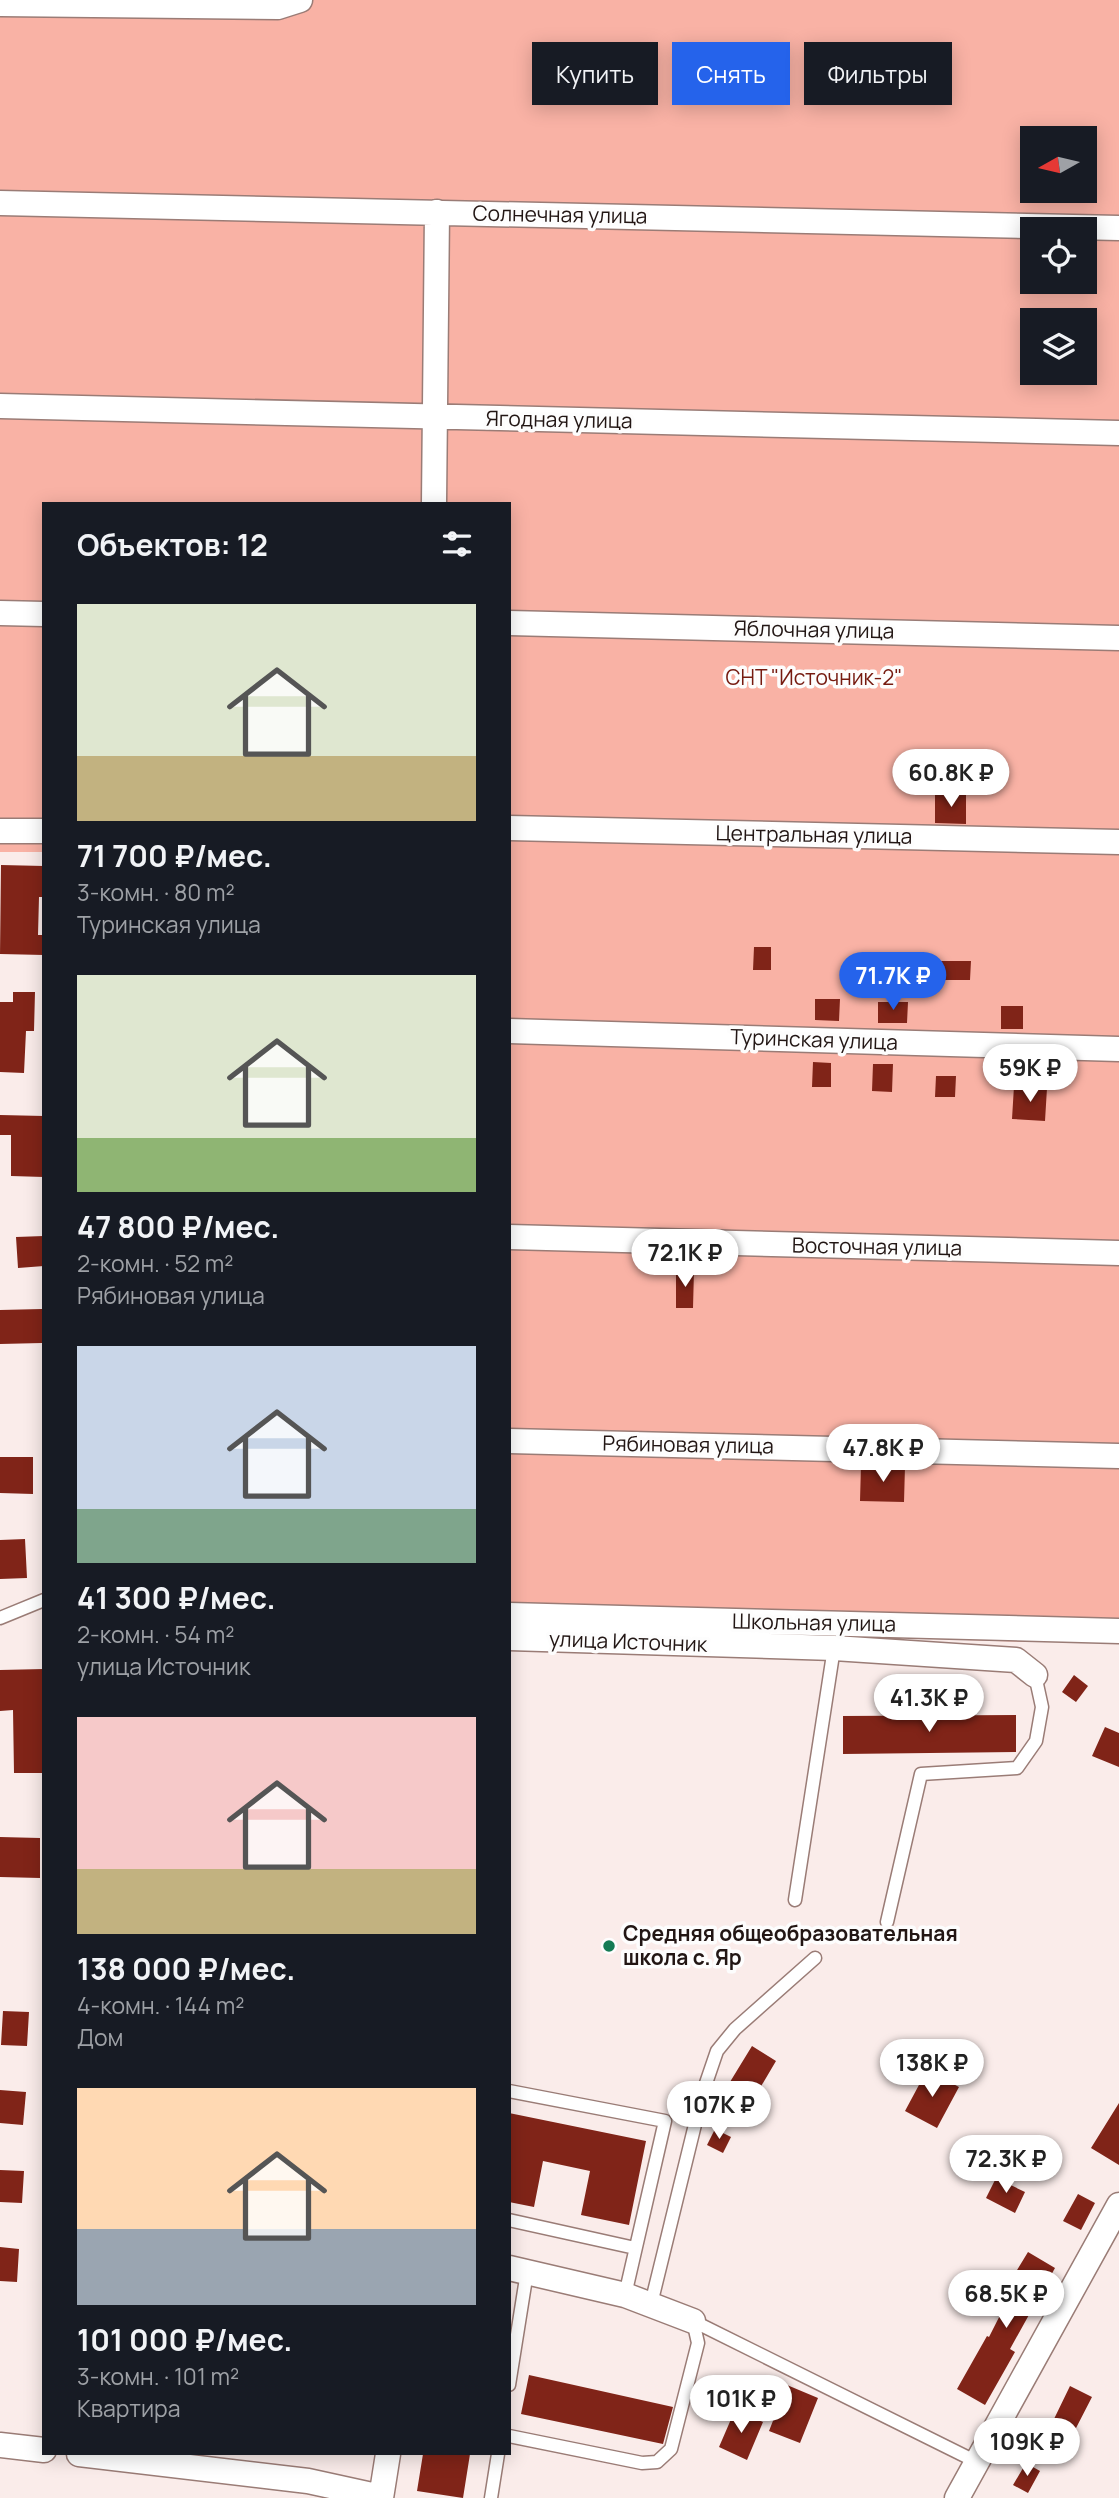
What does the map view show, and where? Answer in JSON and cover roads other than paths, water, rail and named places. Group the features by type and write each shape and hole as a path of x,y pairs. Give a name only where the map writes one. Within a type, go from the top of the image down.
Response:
{"street":[{"path":"0,4 278,7 300,0"},
{"name":"Солнечная улица","path":"0,203 1119,228"},
{"path":"434,502 437,212"},
{"name":"Ягодная улица","path":"0,405 1119,433"},
{"path":"0,613 42,614"},
{"name":"Яблочная улица","path":"511,623 1119,638"},
{"name":"Центральная улица","path":"511,828 1119,842"},
{"path":"0,831 42,831"},
{"name":"Туринская улица","path":"511,1031 1119,1049"},
{"name":"Восточная улица","path":"511,1237 1119,1253"},
{"name":"Рябиновая улица","path":"511,1441 1119,1456"},
{"name":"Школьная улица","path":"511,1615 1119,1631"},
{"name":"улица Источник","path":"511,1638 834,1648 1016,1660 1035,1675"},
{"path":"957,2498 1119,2205"},
{"path":"518,2270 625,2295 693,2321"},
{"path":"0,2445 42,2450"},
{"path":"87,2455 308,2481 383,2498 388,2455"}],"lane":[{"path":"0,1618 42,1601"},
{"path":"795,1900 834,1648"},
{"path":"887,1922 921,1774 1017,1768 1036,1741 1042,1707 1035,1675"},
{"path":"651,2304 703,2092 717,2051 735,2029 816,1958"},
{"path":"511,2091 665,2121 625,2295"},
{"path":"511,2220 635,2248"},
{"path":"511,2359 518,2270"},
{"path":"693,2321 977,2462"},
{"path":"511,2436 642,2463 657,2462 671,2449 692,2370 698,2343 693,2321"},
{"path":"491,2498 498,2455"}],"place":[{"name":"Средняя общеобразовательная школа с. Яр","path":"609,1946"}],"park label":[{"name":"СНТ \"Источник-2\"","path":"814,678"}]}
